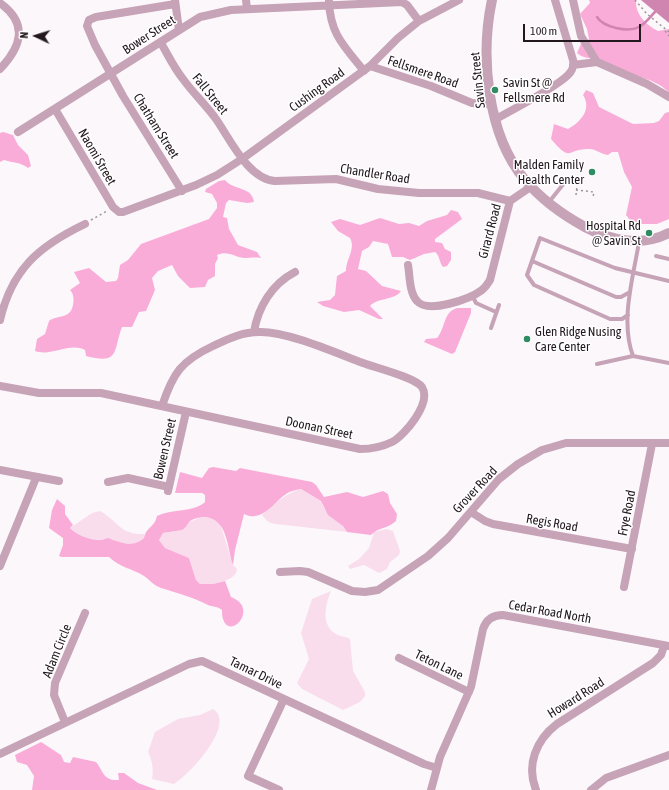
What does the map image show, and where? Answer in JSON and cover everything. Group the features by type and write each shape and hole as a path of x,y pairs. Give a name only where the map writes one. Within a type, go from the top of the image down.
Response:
{"street":[{"path":"246,0 246,10"},
{"name":"Cushing Road","path":"182,191 217,175 242,158 367,68 398,38 419,21 459,0"},
{"name":"Savin Street","path":"492,0 487,42 491,104 508,154 520,172 549,202 571,219 598,234 620,239 639,241 653,239 669,233"},
{"path":"496,119 568,76 573,65 555,0"},
{"path":"573,0 581,36 597,62"},
{"name":"Bower Street","path":"18,132 112,74 200,16 207,14 329,2 386,1 405,3 419,21"},
{"path":"175,2 179,30"},
{"name":"Chatham Street","path":"175,2 96,17 88,22 87,30 126,100 182,191"},
{"path":"329,2 330,21 336,36 367,68"},
{"path":"0,3 15,17 19,34 16,49 0,69"},
{"name":"Fall Street","path":"161,42 183,80 215,118 242,158"},
{"path":"573,65 597,62 635,78 669,97"},
{"name":"Fellsmere Road","path":"367,68 431,86 472,103 491,104"},
{"name":"Naomi Street","path":"55,109 113,207"},
{"name":"Chandler Road","path":"242,158 258,174 271,181 336,179 378,190 419,193 478,193 510,201"},
{"name":"Girard Road","path":"408,265 413,295 417,302 423,305 437,307 471,295 485,287 493,269 510,201 532,186"},
{"path":"113,207 119,212 123,212 182,191"},
{"path":"0,320 3,296 20,272 37,252 58,236 85,224"},
{"path":"162,406 173,377 185,364 196,356 226,340 254,332 257,318 262,306 277,283 295,272"},
{"name":"Doonan Street","path":"0,386 39,393 101,393 360,449 378,447 391,442 405,432 415,420 424,396 422,388 418,384 311,344 274,334 254,332"},
{"name":"Bowen Street","path":"108,482 128,478 169,489 186,412"},
{"name":"Grover Road","path":"280,572 308,572 352,591 365,592 381,589 438,547 502,477 518,464 548,448 566,443 669,444"},
{"name":"Frye Road","path":"624,588 652,444"},
{"path":"0,470 36,478 59,481"},
{"path":"0,566 3,549 36,478"},
{"name":"Regis Road","path":"471,512 493,524 632,549"},
{"name":"Adam Circle","path":"65,722 54,695 55,683 85,613"},
{"name":"Cedar Road North","path":"431,790 437,768 475,675 484,628 488,620 497,616 557,624 667,646"},
{"name":"Howard Road","path":"536,790 532,773 532,763 536,750 545,734 557,724 653,663 667,646"},
{"name":"Teton Lane","path":"399,658 469,692"},
{"name":"Tamar Drive","path":"0,754 197,661 210,663 418,761 437,768"},
{"path":"279,790 248,776 284,699"},
{"path":"591,790 606,778 669,755"}],"lane":[{"path":"549,202 565,182"},
{"path":"628,316 610,319 534,285 527,275 540,238 614,268 634,274 669,281"},
{"path":"633,356 629,345 628,316 630,292 639,241"},
{"path":"656,256 669,259"},
{"path":"532,261 616,297 621,297 630,292"},
{"path":"471,295 476,303 496,312"},
{"path":"491,328 499,305"},
{"path":"597,364 633,356 669,363"}],"path":[{"path":"635,0 652,19 669,32"},
{"path":"665,30 669,36"},
{"path":"576,195 577,186"},
{"path":"576,190 594,192 593,197"},
{"path":"85,224 113,207"}],"shaded area":[{"path":"589,0 636,0 639,14 649,26 658,31 669,29 669,93 658,84 620,71 577,53 581,44 589,39 587,29 580,14 590,3"},
{"path":"641,0 669,0 669,23"},
{"path":"586,90 593,93 599,107 633,124 654,123 659,121 665,113 669,112 669,219 657,224 633,224 626,215 632,187 624,172 618,152 612,152 608,155 594,150 582,149 566,153 551,139 554,124 568,129 577,123 584,115 586,105 583,95"},
{"path":"3,132 13,135 18,145 28,155 31,166 28,168 20,164 4,160 0,162 0,133"},
{"path":"225,180 233,186 250,193 253,197 254,202 247,203 229,200 226,203 223,217 227,218 229,229 238,245 257,252 261,258 244,258 224,253 217,255 218,258 215,264 215,276 208,280 205,287 190,288 178,276 172,265 158,271 152,278 155,290 146,311 139,312 132,327 122,327 116,349 110,357 105,359 86,356 85,350 79,348 67,348 48,352 35,351 37,339 45,334 49,321 66,315 71,310 74,299 70,290 80,283 74,272 89,268 106,282 116,281 118,278 120,265 128,260 141,244 209,219 217,208 217,203 212,194 205,192 206,189 219,181"},
{"path":"451,210 458,212 462,219 435,239 435,242 442,243 445,249 451,252 451,260 447,266 443,267 438,255 435,252 424,254 410,260 403,257 392,257 388,244 373,241 369,247 362,251 358,269 366,271 382,286 401,291 394,296 377,301 370,306 383,319 379,319 359,310 344,312 323,306 317,302 330,300 335,295 337,276 346,271 352,246 350,238 338,231 331,222 340,219 360,225 380,218 399,224 409,223 419,226 427,221 447,215"},
{"path":"457,308 471,308 471,313 455,352 452,354 424,342 426,339 437,338 449,313"},
{"path":"213,467 236,471 240,468 312,482 316,485 324,497 347,492 363,497 383,491 388,494 390,503 397,514 396,521 371,535 347,532 343,526 328,515 321,501 301,489 288,493 262,514 250,516 244,514 235,550 233,565 225,535 218,523 213,519 205,517 194,519 190,521 182,530 163,533 159,540 165,548 189,558 196,580 200,584 213,584 225,581 231,597 239,602 243,608 243,615 240,620 236,625 231,626 227,625 222,616 222,610 217,607 158,587 144,576 109,557 59,556 63,545 63,538 49,528 52,510 57,499 65,506 65,514 73,525 70,528 78,534 98,540 108,538 126,544 135,543 144,538 146,532 154,523 157,516 194,508 205,502 205,495 202,493 175,493 180,472 202,478 209,468"},
{"path":"301,489 321,501 329,514 341,524 347,532 273,524 262,515 280,499"},
{"path":"100,511 124,530 136,534 144,534 144,538 134,544 126,545 112,539 86,539 70,528 92,513"},
{"path":"202,517 211,518 220,523 233,565 237,569 233,577 228,580 210,584 200,584 196,580 189,558 165,548 159,540 163,533 182,530 189,522"},
{"path":"387,529 393,531 400,551 399,555 390,562 387,569 379,573 364,565 350,569 348,566 359,559 369,548 374,532"},
{"path":"331,591 326,607 327,623 329,628 335,634 350,639 353,671 365,692 365,696 360,702 343,710 302,689 297,683 309,659 301,633 312,599"},
{"path":"213,709 219,716 219,726 215,737 208,749 190,771 174,784 152,779 153,772 151,758 148,752 155,732 178,719 200,715"},
{"path":"41,742 61,755 64,762 70,763 73,757 96,762 104,775 110,779 119,780 118,773 124,773 138,783 157,790 32,790 34,776 27,765 17,762 15,755"}],"waterway":[{"path":"597,17 605,24 616,28 634,29 641,26 655,12"}],"place":[{"name":"Savin St @ Fellsmere Rd","path":"495,90"},
{"name":"Malden Family Health Center","path":"592,172"},
{"name":"Hospital Rd @ Savin St","path":"649,233"},
{"name":"Glen Ridge Nusing Care Center","path":"527,339"}]}
